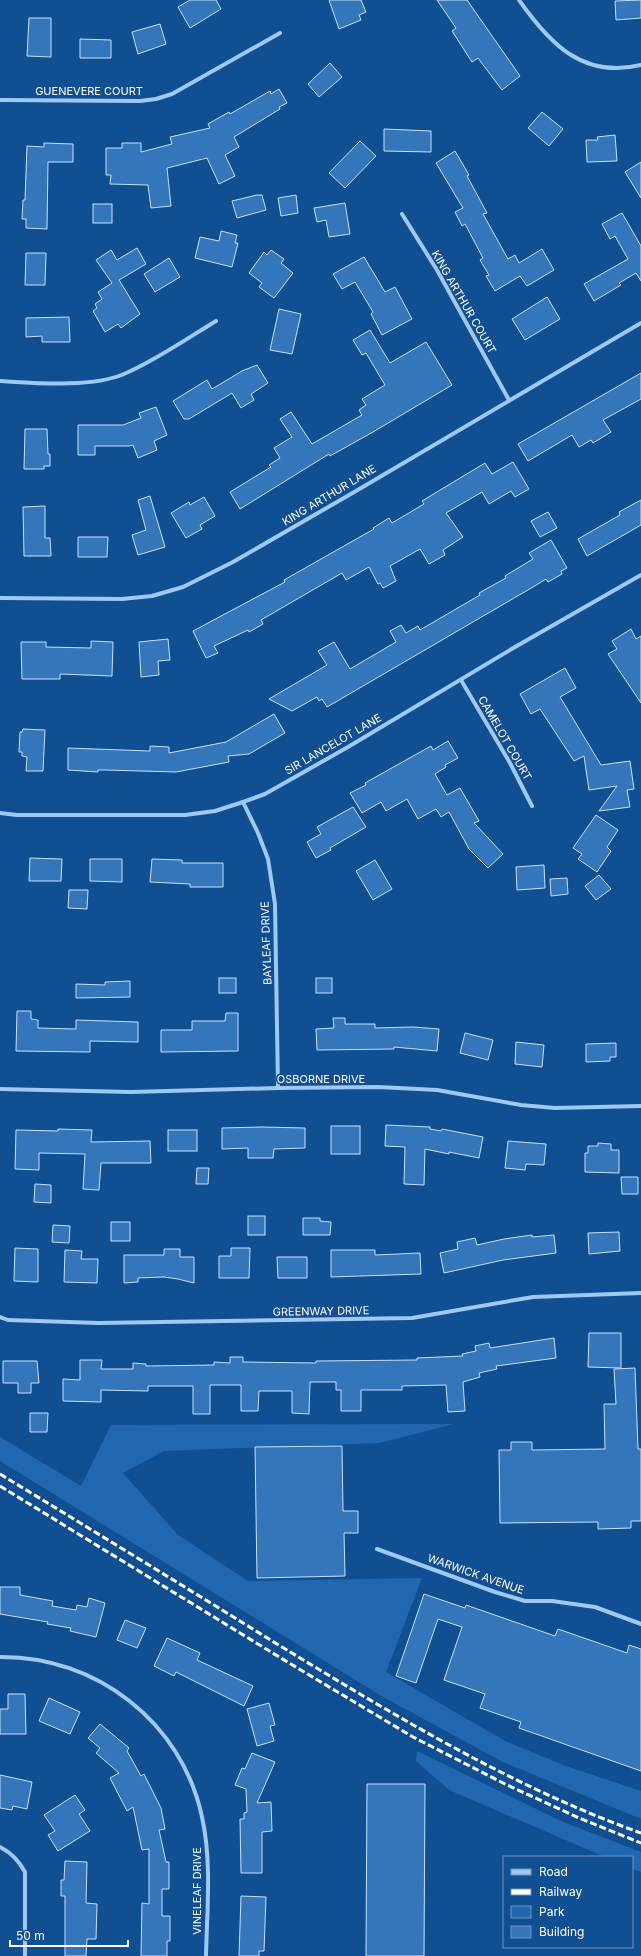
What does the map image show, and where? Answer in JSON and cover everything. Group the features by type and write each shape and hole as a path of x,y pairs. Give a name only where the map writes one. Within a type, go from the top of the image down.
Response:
{"street":[{"path":"519,0 537,25 561,49 575,58 606,68 630,68 641,66"},
{"name":"GUENEVERE COURT","path":"0,100 112,102 156,99 172,94 280,33"},
{"name":"KING ARTHUR COURT","path":"402,214 437,270 509,400"},
{"path":"0,381 44,383 104,380 124,374 216,321"},
{"name":"KING ARTHUR LANE","path":"0,598 122,598 152,596 183,587 233,562 641,323"},
{"name":"SIR LANCELOT LANE","path":"0,813 17,815 185,815 216,811 265,794 641,575"},
{"name":"CAMELOT COURT","path":"461,680 510,763 532,806"},
{"name":"BAYLEAF DRIVE","path":"243,802 258,833 268,859 275,904 278,1088"},
{"name":"OSBORNE DRIVE","path":"0,1089 131,1092 378,1087 437,1090 521,1105 555,1108 641,1106"},
{"name":"GREENWAY DRIVE","path":"0,1317 8,1320 98,1323 412,1318 533,1297 641,1293"},
{"name":"WARWICK AVENUE","path":"377,1549 495,1592 525,1601 552,1601 595,1607 641,1624"},
{"name":"VINELEAF DRIVE","path":"0,1656 50,1662 88,1674 130,1700 164,1735 192,1782 202,1817 208,1856 206,1956"},
{"path":"0,1848 15,1858 24,1872 25,1956"}],"green space":[{"path":"454,1424 379,1443 164,1451 123,1473 178,1535 248,1581 422,1578 386,1672 505,1741 563,1765 641,1791 641,1819 503,1762 383,1697 0,1461 0,1437 81,1486 111,1425"},
{"path":"417,1751 561,1821 641,1852 641,1872 633,1869 633,1856 603,1856 449,1790 416,1761"}],"building":[{"path":"190,0 216,0 221,9 190,28 178,7"},
{"path":"329,0 361,0 366,12 359,15 361,20 339,29"},
{"path":"437,0 467,0 520,76 502,90 478,58 472,62 452,31 456,28"},
{"path":"641,0 641,18 616,20 615,1"},
{"path":"29,18 51,18 51,57 27,56"},
{"path":"160,24 166,44 138,54 132,32"},
{"path":"80,39 111,40 111,58 80,58"},
{"path":"330,63 342,77 319,97 308,84"},
{"path":"279,89 287,103 279,107 280,109 234,137 239,147 225,155 235,176 219,184 207,158 167,168 171,206 151,208 148,185 110,184 111,175 106,175 106,148 122,148 122,143 141,143 141,152 172,144 170,137 210,128 208,124 229,112 230,114 270,91 271,94"},
{"path":"542,112 563,129 549,146 528,128"},
{"path":"384,129 431,131 431,152 384,151"},
{"path":"615,135 617,161 587,162 586,140 598,140 597,137"},
{"path":"360,141 376,156 345,188 329,173"},
{"path":"44,143 73,144 73,162 48,162 47,229 26,228 26,219 22,219 23,200 25,200 27,146 44,147"},
{"path":"455,151 469,175 467,176 487,213 483,214 508,259 515,255 519,263 542,249 554,270 527,286 520,276 495,291 486,276 489,275 480,260 483,258 465,224 462,226 455,212 463,208 436,163"},
{"path":"641,162 641,198 625,172"},
{"path":"262,195 266,210 237,218 232,201"},
{"path":"296,195 298,213 281,216 278,198"},
{"path":"345,203 350,234 329,237 326,220 317,222 314,208"},
{"path":"93,204 112,204 112,223 93,223"},
{"path":"622,213 641,246 641,281 636,273 619,283 621,285 594,301 584,284 628,259 615,236 610,239 602,224"},
{"path":"221,231 237,235 235,243 238,243 232,267 195,258 200,237 219,241"},
{"path":"137,248 146,264 119,280 140,314 121,328 118,324 105,332 93,311 97,308 95,304 102,299 98,292 112,283 96,260 111,250 117,260"},
{"path":"271,250 284,259 281,263 293,273 274,298 259,287 262,283 249,273 264,252 267,255"},
{"path":"26,253 46,253 45,285 25,285"},
{"path":"364,257 385,292 395,287 412,319 382,335 371,314 373,312 355,282 342,289 333,274"},
{"path":"169,258 180,277 155,292 144,274"},
{"path":"547,297 560,319 525,340 512,319"},
{"path":"279,309 301,314 292,354 270,350"},
{"path":"69,317 70,342 42,342 42,336 26,337 26,318"},
{"path":"370,330 390,363 426,342 452,385 373,432 330,456 329,454 240,509 230,492 271,467 269,465 280,458 274,448 292,437 280,419 291,412 312,444 362,415 359,410 366,405 362,399 385,385 366,353 362,355 353,340"},
{"path":"257,365 268,383 251,394 254,400 241,408 232,393 189,419 184,419 173,401 207,380 212,389 242,371"},
{"path":"641,373 641,399 603,420 611,432 593,443 591,440 579,447 572,435 528,461 518,444"},
{"path":"156,407 167,435 154,441 157,450 138,458 133,445 95,446 95,455 78,455 78,425 123,425 141,418 139,413"},
{"path":"25,429 47,429 50,466 44,466 44,469 24,469"},
{"path":"513,462 529,489 515,497 511,491 489,504 482,492 446,513 463,537 443,550 445,555 429,564 420,549 390,566 396,581 383,588 380,583 378,584 369,567 346,580 342,573 261,620 263,624 249,632 248,630 214,646 218,653 206,658 193,631 285,582 284,580 374,529 373,528 389,518 392,523 424,504 422,501 485,463 492,474"},
{"path":"150,496 165,547 138,555 132,535 146,530 138,500"},
{"path":"204,497 215,516 200,525 202,529 186,538 171,513 189,502 190,505"},
{"path":"641,500 641,525 587,556 578,539 620,515 619,512"},
{"path":"45,506 45,538 50,538 51,556 24,556 23,507"},
{"path":"548,512 557,528 540,537 531,521"},
{"path":"78,537 108,537 107,557 78,557"},
{"path":"551,540 567,568 561,571 562,574 548,582 546,579 327,707 322,699 319,701 317,697 292,711 269,699 327,665 318,651 334,642 350,669 396,642 390,631 401,625 406,633 418,626 420,630 506,578 505,576 533,559 529,553"},
{"path":"631,629 636,639 641,636 641,703 608,654 617,649 612,641"},
{"path":"168,639 170,660 158,661 159,675 141,677 139,642"},
{"path":"91,641 113,642 112,676 60,674 60,679 22,679 21,642 46,642 46,647 91,648"},
{"path":"565,668 576,688 560,697 601,765 630,761 634,789 627,790 630,807 599,811 617,786 589,790 584,756 574,761 540,709 531,714 520,694"},
{"path":"274,714 285,733 249,754 228,756 229,762 176,772 98,770 98,772 68,770 68,748 150,751 150,746 169,747 169,753 226,742"},
{"path":"23,729 45,730 43,771 26,771 27,757 22,756 22,752 19,752 20,732 22,732"},
{"path":"448,741 458,758 445,765 446,767 435,774 447,795 460,788 479,821 474,823 503,854 488,868 469,849 449,812 441,817 436,809 418,819 407,799 386,811 381,802 362,813 350,793 431,746 433,750"},
{"path":"353,807 366,827 316,858 307,842 321,834 317,827"},
{"path":"596,815 618,830 607,847 611,851 597,872 578,859 582,854 573,848"},
{"path":"30,858 62,859 61,881 29,881"},
{"path":"90,859 122,859 122,882 90,881"},
{"path":"152,859 182,860 182,863 223,863 223,887 190,887 190,884 150,882"},
{"path":"375,860 392,889 373,900 356,871"},
{"path":"544,865 545,888 517,890 516,867"},
{"path":"599,875 611,889 596,900 585,886"},
{"path":"567,878 568,894 551,896 550,879"},
{"path":"69,890 88,890 87,909 68,908"},
{"path":"219,978 236,978 236,993 219,993"},
{"path":"316,978 332,978 332,993 316,993"},
{"path":"130,981 130,997 76,998 76,984 105,985 105,982"},
{"path":"17,1011 31,1011 31,1019 38,1020 38,1028 76,1029 76,1020 138,1022 138,1042 90,1041 90,1052 16,1051"},
{"path":"226,1013 238,1013 238,1051 161,1052 161,1030 192,1030 192,1021 225,1021"},
{"path":"333,1018 345,1018 345,1024 375,1024 375,1028 413,1027 439,1029 437,1051 394,1047 394,1049 317,1050 316,1029 334,1028"},
{"path":"465,1033 493,1040 488,1060 460,1053"},
{"path":"516,1042 544,1045 542,1067 515,1064"},
{"path":"616,1043 616,1057 610,1057 610,1061 586,1062 586,1044"},
{"path":"386,1125 430,1127 430,1129 441,1131 442,1129 483,1137 479,1158 425,1149 424,1185 404,1184 405,1147 385,1146"},
{"path":"331,1126 360,1126 360,1154 331,1154"},
{"path":"222,1128 305,1128 305,1148 274,1149 273,1158 248,1158 248,1148 222,1149"},
{"path":"58,1129 92,1130 91,1142 150,1141 151,1163 101,1163 99,1190 83,1189 85,1154 39,1153 39,1170 15,1169 16,1130 58,1131"},
{"path":"168,1130 197,1130 197,1151 168,1151"},
{"path":"508,1141 546,1144 544,1165 526,1164 525,1170 505,1168"},
{"path":"598,1143 611,1144 611,1150 619,1150 619,1173 585,1172 585,1153 588,1153 588,1146 598,1146"},
{"path":"197,1168 209,1168 208,1184 196,1184"},
{"path":"621,1177 638,1177 638,1194 622,1194"},
{"path":"35,1184 51,1185 51,1203 34,1202"},
{"path":"248,1216 265,1216 265,1235 248,1235"},
{"path":"303,1218 320,1218 320,1221 331,1222 330,1235 303,1235"},
{"path":"111,1222 130,1222 130,1241 111,1241"},
{"path":"53,1225 70,1226 69,1243 52,1242"},
{"path":"619,1232 620,1251 589,1254 588,1233"},
{"path":"532,1235 532,1237 554,1235 556,1253 503,1260 444,1273 440,1253 458,1249 457,1242 475,1238 477,1245"},
{"path":"15,1248 38,1249 38,1282 14,1281"},
{"path":"231,1248 250,1248 249,1278 219,1278 219,1256 231,1256"},
{"path":"164,1249 180,1249 180,1257 194,1257 194,1283 164,1277 138,1278 138,1282 124,1283 124,1255 164,1255"},
{"path":"65,1250 82,1251 81,1259 98,1259 97,1283 64,1282"},
{"path":"331,1250 375,1250 375,1255 420,1253 421,1274 331,1277"},
{"path":"277,1257 307,1257 307,1278 278,1278"},
{"path":"589,1333 621,1333 621,1368 588,1367"},
{"path":"554,1338 556,1358 496,1366 497,1369 479,1373 480,1377 463,1382 465,1411 448,1412 446,1385 402,1386 402,1390 361,1390 361,1411 341,1411 341,1390 336,1390 336,1382 310,1382 309,1414 292,1413 292,1391 259,1391 258,1411 241,1411 241,1385 210,1385 210,1414 193,1414 193,1386 148,1386 148,1391 101,1390 101,1402 63,1401 63,1379 80,1380 80,1360 102,1360 101,1369 133,1369 133,1363 146,1364 146,1366 214,1365 214,1362 230,1363 230,1357 243,1357 243,1362 316,1363 316,1361 417,1360 417,1358 463,1356 462,1354 476,1351 475,1346 489,1343 490,1348"},
{"path":"3,1361 37,1361 39,1383 31,1383 31,1393 18,1393 18,1383 3,1383"},
{"path":"635,1368 638,1449 641,1449 641,1521 631,1521 631,1528 598,1529 598,1522 500,1523 499,1450 511,1450 511,1442 532,1442 532,1450 605,1449 604,1404 616,1404 614,1369"},
{"path":"30,1413 48,1413 47,1432 30,1432"},
{"path":"342,1446 343,1511 358,1511 358,1533 344,1533 345,1576 257,1578 255,1447"},
{"path":"0,1587 20,1587 20,1595 53,1601 52,1606 76,1610 77,1605 87,1607 89,1598 105,1603 96,1637 70,1631 71,1628 47,1624 48,1622 0,1614"},
{"path":"424,1594 465,1608 466,1605 555,1636 558,1629 627,1653 629,1645 641,1649 641,1771 519,1728 521,1722 480,1708 485,1694 444,1680 462,1627 438,1619 416,1683 396,1676"},
{"path":"125,1620 146,1628 137,1648 117,1640"},
{"path":"167,1638 200,1653 197,1660 253,1686 244,1706 176,1672 174,1676 154,1666"},
{"path":"8,1694 25,1694 26,1734 0,1734 0,1709 8,1709"},
{"path":"49,1698 80,1712 70,1734 39,1721"},
{"path":"269,1703 275,1725 270,1726 274,1741 257,1746 247,1709"},
{"path":"100,1724 129,1748 127,1751 141,1776 144,1774 161,1808 165,1829 159,1830 166,1862 169,1862 169,1889 162,1889 162,1916 170,1916 170,1941 167,1941 167,1956 141,1956 142,1903 149,1904 149,1849 142,1850 133,1807 127,1811 110,1778 119,1773 96,1753 100,1748 88,1738"},
{"path":"252,1753 275,1762 257,1803 271,1802 272,1831 262,1832 262,1873 241,1873 240,1819 244,1819 244,1813 247,1812 246,1789 235,1785 242,1768 245,1769"},
{"path":"0,1775 32,1782 27,1809 13,1806 12,1810 0,1808"},
{"path":"367,1784 425,1784 424,1956 366,1956"},
{"path":"75,1795 85,1810 79,1814 90,1831 58,1851 48,1835 55,1831 44,1815"},
{"path":"65,1861 87,1862 86,1903 97,1904 96,1939 87,1939 86,1956 65,1956 65,1896 61,1896 61,1880 64,1880"},
{"path":"241,1896 266,1897 264,1951 259,1951 259,1956 239,1956"}],"railway":[{"path":"0,1474 277,1644 454,1748 546,1794 593,1815 641,1833"},
{"path":"0,1486 413,1737 505,1784 579,1818 641,1843"}]}
